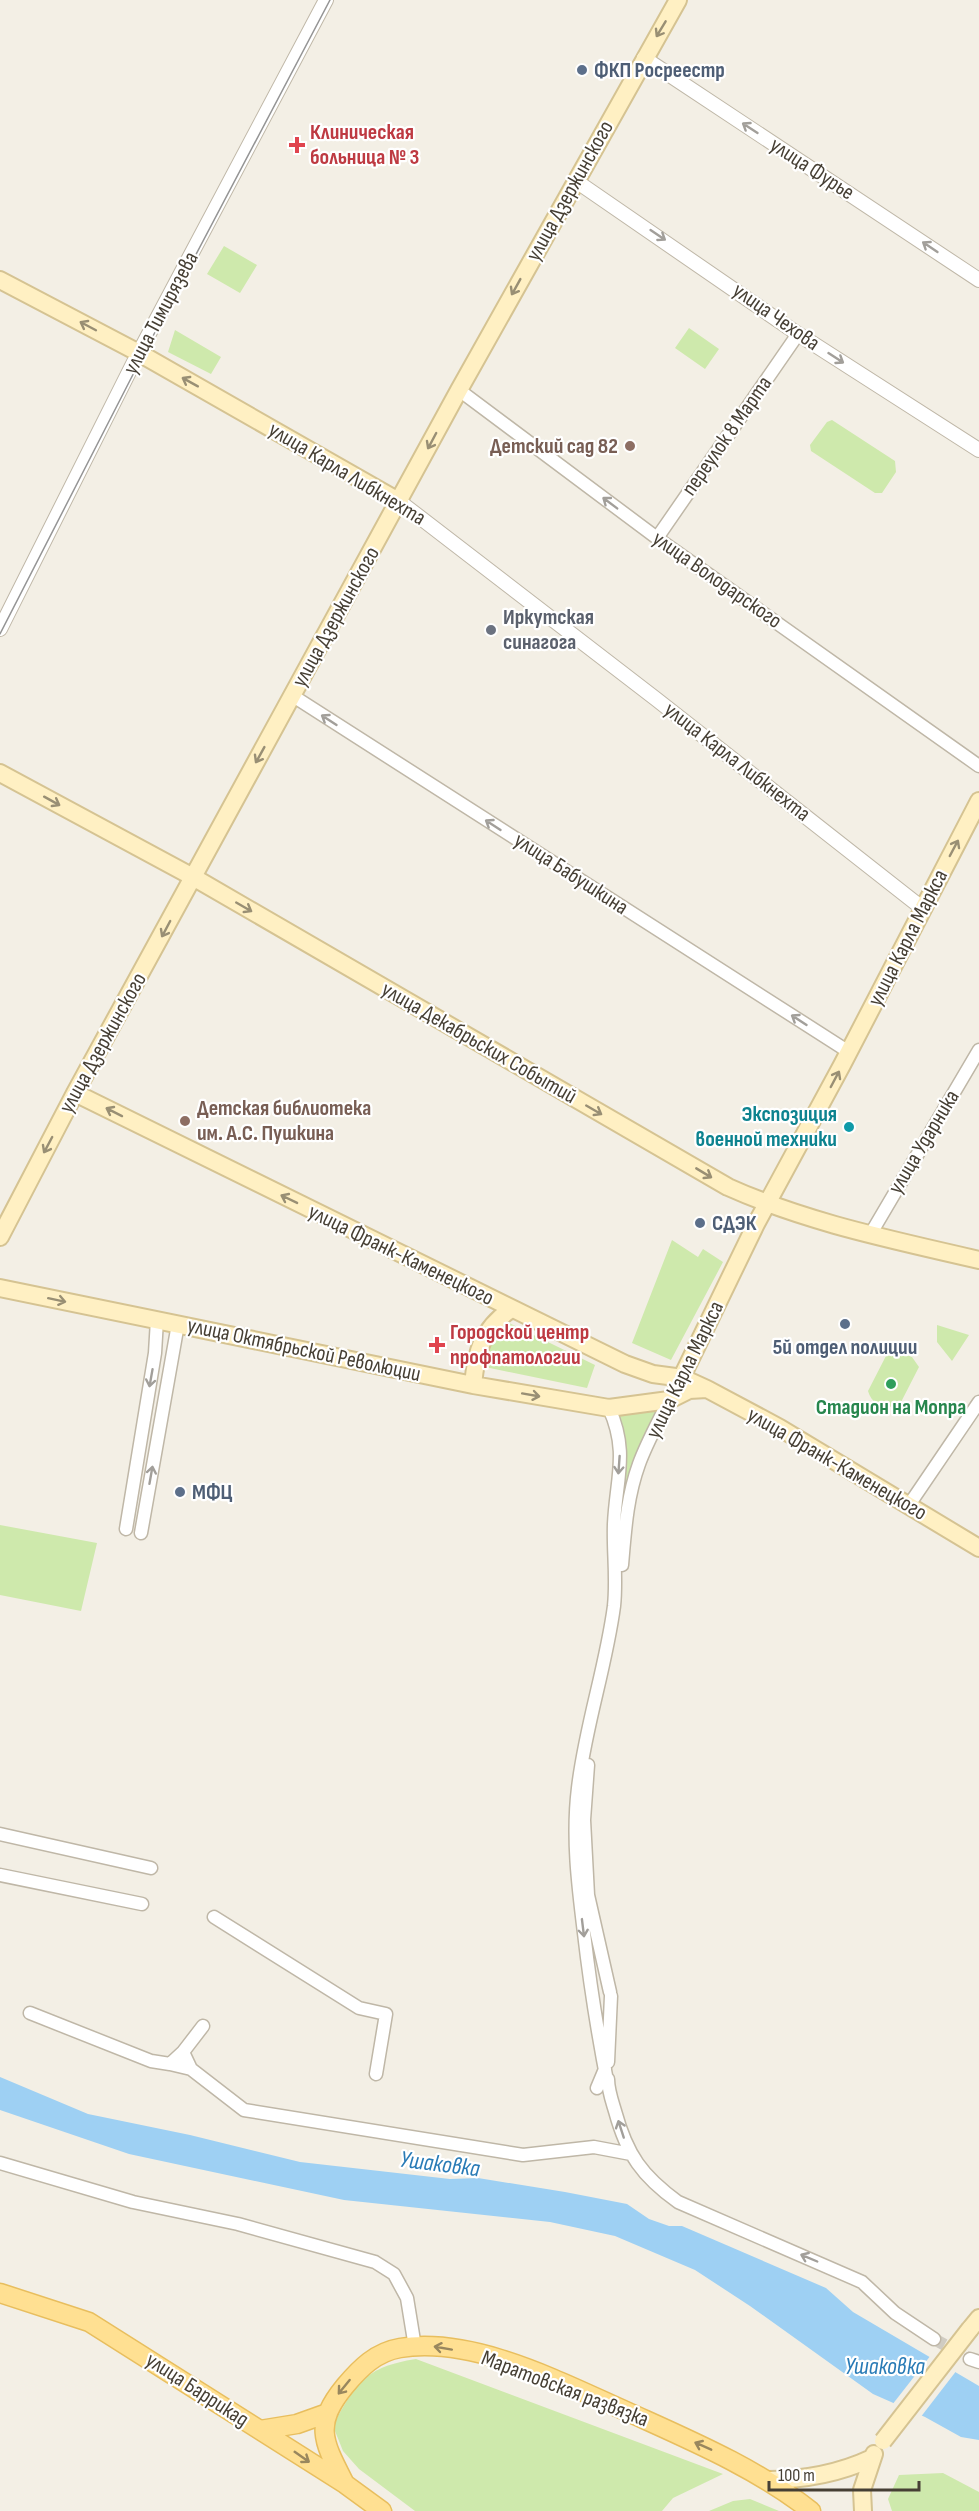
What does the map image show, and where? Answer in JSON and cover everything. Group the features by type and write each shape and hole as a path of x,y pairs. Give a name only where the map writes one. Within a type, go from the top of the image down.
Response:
{"main road":[{"name":"улица Дзержинского","path":"0,1237 75,1093 459,390 678,0"},
{"name":"улица Карла Либкнехта","path":"0,280 139,353 400,501"},
{"name":"улица Декабрьских Событий","path":"0,773 193,877 728,1187 767,1204 870,1235 979,1260"},
{"name":"улица Карла Маркса","path":"669,1400 683,1378 767,1204 849,1052 922,908 973,827 979,801"},
{"name":"улица Франк-Каменецкого","path":"75,1093 510,1310 653,1374 683,1378 707,1389 780,1428 979,1548"},
{"name":"улица Октябрьской Революции","path":"0,1288 473,1385 609,1408 669,1400 689,1390 707,1389"},
{"path":"473,1385 482,1342 493,1322 510,1310"},
{"path":"648,1403 658,1395 660,1387 653,1374"},
{"name":"улица Баррикад","path":"0,2293 89,2322 345,2484 382,2511"},
{"path":"863,2511 862,2490 872,2458 974,2324"},
{"name":"Маратовская развязка","path":"325,2414 331,2403 366,2363 386,2352 430,2346 485,2355 561,2383 716,2451 766,2480 811,2511"},
{"path":"260,2430 297,2424 325,2414 326,2440 345,2484"},
{"path":"766,2480 790,2480 825,2475 872,2458"}],"street":[{"name":"улица Тимирязева","path":"0,629 139,353 326,0"},
{"name":"улица Фурье","path":"644,58 979,280"},
{"name":"улица Чехова","path":"576,181 798,333 979,450"},
{"name":"переулок 8 Марта","path":"657,538 798,333"},
{"name":"улица Володарского","path":"459,390 657,538 979,766"},
{"name":"улица Карла Либкнехта","path":"400,501 922,908"},
{"name":"улица Бабушкина","path":"293,696 849,1052"},
{"name":"улица Ударника","path":"870,1235 979,1050"},
{"path":"126,1529 155,1353 157,1320"},
{"path":"141,1533 178,1324"},
{"name":"улица Карла Маркса","path":"603,2087 610,1994 588,1895 584,1820 589,1761 617,1617 624,1529 632,1490 643,1454 669,1400"},
{"path":"909,1505 979,1402"},
{"path":"609,1408 619,1431 620,1460 614,1525 616,1563 614,1605 578,1788 576,1833 577,1875 592,1998 605,2069 603,2087 631,2154 638,2167 655,2186 678,2202 862,2282 895,2313 934,2339"},
{"path":"0,1834 151,1868"},
{"path":"0,1875 142,1904"},
{"path":"217,1919 359,2008 386,2014 376,2074"},
{"path":"592,1998 592,1992 597,1987 603,1987 610,1994"},
{"path":"30,2013 151,2061 191,2069 244,2110 524,2155 594,2147 631,2154"},
{"path":"170,2064 183,2052 203,2026"},
{"path":"183,2052 191,2069"},
{"path":"0,2163 134,2202 238,2224 375,2262 394,2274 407,2298 415,2347"}],"green space":[{"path":"224,246 257,265 240,293 207,274"},
{"path":"689,328 719,349 705,369 675,348"},
{"path":"175,330 221,357 211,374 168,352"},
{"path":"832,420 895,461 896,472 882,493 875,493 811,451 810,445 827,422"},
{"path":"672,1240 698,1257 703,1249 723,1262 671,1360 632,1343"},
{"path":"507,1322 595,1365 587,1388 485,1367 488,1340"},
{"path":"937,1325 969,1335 952,1361 937,1342"},
{"name":"Стадион на Мопра","path":"896,1351 912,1357 919,1367 899,1406 889,1407 876,1403 868,1391 888,1352"},
{"path":"662,1406 625,1499 622,1431 614,1412"},
{"path":"0,1525 97,1543 81,1611 0,1595"},
{"path":"416,2359 723,2474 673,2498 662,2511 415,2511 359,2469 343,2451 333,2426 348,2399 364,2379 385,2367"},
{"path":"943,2473 979,2492 979,2511 892,2511 888,2499 899,2475"},
{"path":"750,2499 779,2511 709,2511 733,2501"}],"water":[{"name":"Ушаковка","path":"0,2077 88,2114 190,2135 300,2162 450,2179 478,2178 627,2204 649,2219 669,2226 682,2226 826,2288 853,2312 979,2386 979,2440 961,2437 925,2417 873,2394 750,2306 695,2270 615,2236 550,2222 344,2200 129,2154 0,2110"}],"pier":[{"path":"931,2355 957,2370 920,2418 892,2405"}],"tunnel":[{"path":"934,2339 970,2359"}],"tram line":[{"path":"0,634 143,355 330,0"}],"place":[{"name":"ФКП Росреестр","path":"582,70"},
{"name":"Клиническая больница № 3","path":"297,145"},
{"name":"Детский сад 82","path":"630,446"},
{"name":"Иркутская синагога","path":"491,630"},
{"name":"Детская библиотека им. А.С. Пушкина","path":"185,1121"},
{"name":"Экспозиция военной техники","path":"849,1127"},
{"name":"СДЭК","path":"700,1223"},
{"name":"5й отдел полиции","path":"845,1324"},
{"name":"Городской центр профпатологии","path":"437,1345"},
{"name":"Стадион на Мопра","path":"891,1384"},
{"name":"МФЦ","path":"180,1492"}]}
